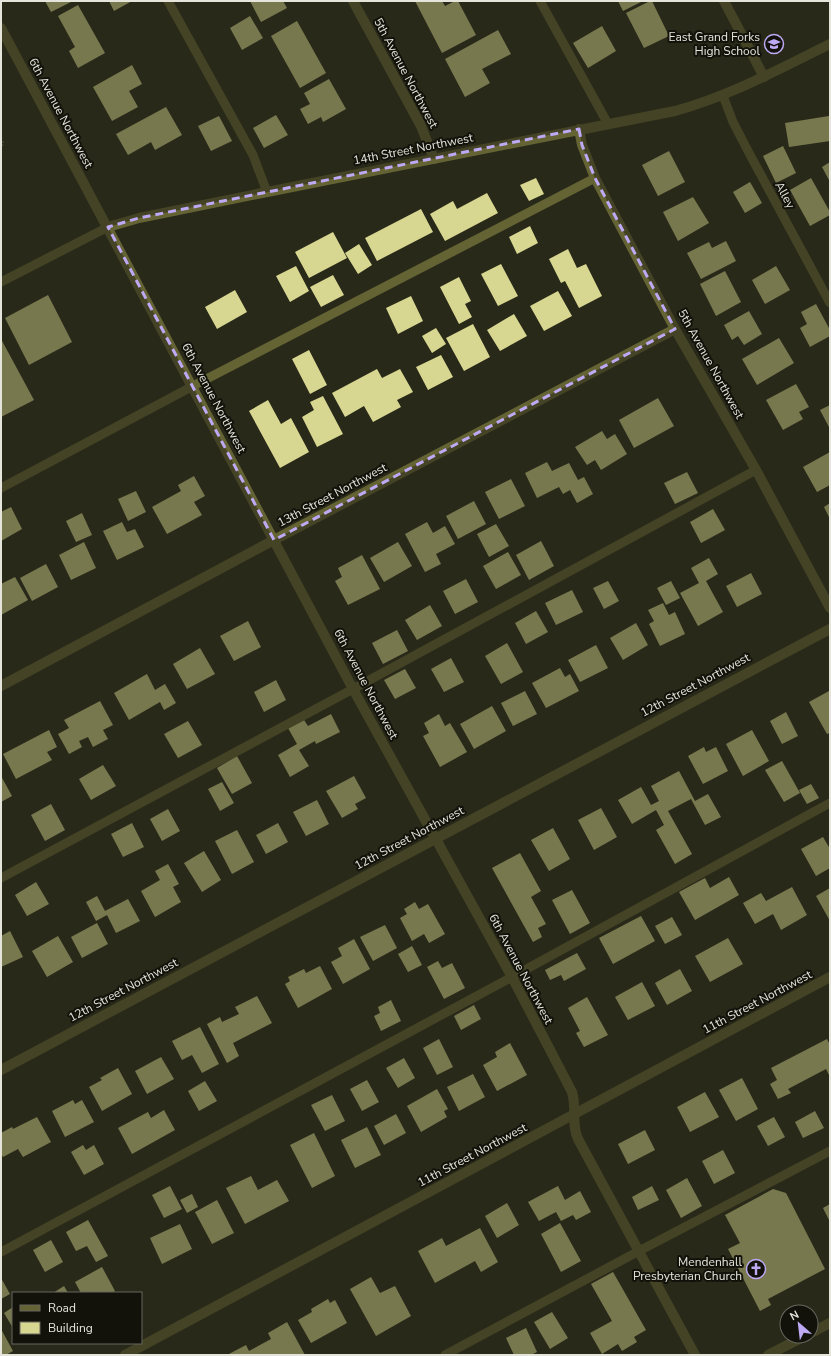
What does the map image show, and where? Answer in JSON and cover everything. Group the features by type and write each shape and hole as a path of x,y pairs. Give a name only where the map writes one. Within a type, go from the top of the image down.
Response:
{"street":[{"name":"5th Avenue Northwest","path":"353,1 421,126 434,159"},
{"path":"724,1 764,77"},
{"name":"6th Avenue Northwest","path":"1,28 353,689 512,977 572,1092 575,1105 574,1127 578,1139 695,1355"},
{"name":"14th Street Northwest","path":"108,228 139,218 608,124 699,104 723,96 830,44"},
{"name":"5th Avenue Northwest","path":"579,129 582,145 595,178 676,329 756,470 830,608"},
{"name":"13th Street Northwest","path":"1,686 274,540 676,329"},
{"name":"12th Street Northwest","path":"1,1070 830,629"},
{"name":"11th Street Northwest","path":"125,1355 830,977"},
{"path":"819,1329 830,1323"},
{"path":"768,1355 789,1344"}],"lane":[{"path":"168,1 253,155 267,192"},
{"path":"540,1 608,124"},
{"name":"Alley","path":"723,96 733,122 830,303"},
{"path":"1,488 193,386 595,178"},
{"name":"14th Street Northwest","path":"1,282 108,228"},
{"path":"1,878 756,470"},
{"path":"1,1252 512,977 830,803"},
{"path":"445,1355 830,1151"}],"path":[{"path":"1,138 4,144 1,146"},
{"path":"826,1355 830,1353"}],"highlighted area":[{"path":"579,129 582,145 595,178 675,329 274,540 108,227 139,218"}],"building":[{"path":"45,1 73,1 51,12"},
{"path":"109,1 132,1 114,11"},
{"path":"250,1 283,1 287,8 261,22"},
{"path":"415,1 442,1 445,6 458,1 476,35 442,53"},
{"path":"618,1 643,1 623,11"},
{"path":"652,1 669,36 644,48 626,13"},
{"path":"78,5 105,53 78,68 69,51 75,47 58,16"},
{"path":"250,16 263,38 242,50 230,28"},
{"path":"297,21 326,73 300,88 271,36"},
{"path":"602,26 616,51 588,68 573,43"},
{"path":"498,30 511,54 482,69 490,83 465,97 445,59"},
{"path":"132,65 142,84 129,91 138,107 112,121 93,87"},
{"path":"329,79 346,109 323,122 321,117 308,124 300,109 310,104 304,93"},
{"path":"166,107 182,135 155,150 151,142 128,155 116,134"},
{"path":"276,115 288,135 264,148 253,128"},
{"path":"219,116 232,141 211,151 198,126"},
{"path":"829,116 830,141 789,147 785,123"},
{"path":"783,146 796,173 776,183 763,156"},
{"path":"669,151 685,182 658,196 642,165"},
{"path":"830,162 830,182 822,167"},
{"path":"536,178 544,194 529,201 520,185"},
{"path":"811,178 830,212 830,215 810,226 790,190"},
{"path":"750,182 762,203 745,213 733,192"},
{"path":"487,193 498,213 445,241 430,214 453,201 457,209"},
{"path":"693,197 709,223 678,241 663,212"},
{"path":"421,209 433,232 377,261 365,238"},
{"path":"530,226 538,243 517,254 509,237"},
{"path":"333,232 347,258 309,278 295,252"},
{"path":"726,241 736,261 701,279 687,253 709,242 712,248"},
{"path":"359,244 372,265 358,274 345,253"},
{"path":"568,249 577,268 586,264 602,296 579,308 565,281 561,283 549,259"},
{"path":"501,264 518,296 498,306 481,274"},
{"path":"296,266 309,291 290,302 276,276"},
{"path":"776,266 790,290 765,304 752,280"},
{"path":"725,271 741,302 716,316 700,284"},
{"path":"333,275 344,295 321,307 310,287"},
{"path":"459,277 471,301 465,304 472,317 459,324 440,287"},
{"path":"235,290 247,312 217,329 205,307"},
{"path":"558,291 572,316 544,331 530,306"},
{"path":"48,295 72,342 29,365 5,318"},
{"path":"411,296 423,321 398,334 386,308"},
{"path":"816,304 830,330 830,336 810,347 800,328 807,324 801,312"},
{"path":"749,311 762,334 744,345 738,336 732,340 724,325"},
{"path":"514,314 527,336 500,351 487,330"},
{"path":"473,324 490,357 464,371 446,338"},
{"path":"436,328 446,344 432,353 422,336"},
{"path":"779,338 794,363 757,385 742,359"},
{"path":"1,339 34,400 1,417"},
{"path":"309,350 327,385 310,394 292,359"},
{"path":"441,355 453,377 428,390 416,367"},
{"path":"377,369 382,378 400,369 413,392 397,400 401,407 373,422 364,406 345,417 332,393"},
{"path":"796,384 809,407 799,412 803,419 783,430 766,400"},
{"path":"323,396 343,434 317,447 302,417 314,410 310,402"},
{"path":"658,398 674,426 634,448 619,420"},
{"path":"268,400 281,424 291,418 309,452 280,468 249,411"},
{"path":"830,405 830,429 820,410"},
{"path":"602,431 607,439 615,434 627,454 601,470 595,460 587,465 575,447"},
{"path":"830,452 830,485 817,492 803,467"},
{"path":"547,462 552,471 569,463 578,480 584,477 593,494 577,503 570,490 563,494 559,487 537,498 525,473"},
{"path":"687,472 698,493 675,504 664,483"},
{"path":"194,476 205,496 194,502 202,515 167,534 152,507 181,491 178,485"},
{"path":"511,479 525,506 499,519 485,492"},
{"path":"136,491 146,512 128,521 118,499"},
{"path":"474,501 486,524 458,539 446,516"},
{"path":"830,503 830,519 824,507"},
{"path":"11,507 22,529 1,541 1,512"},
{"path":"713,509 725,530 701,543 690,522"},
{"path":"82,513 92,535 76,542 66,521"},
{"path":"122,522 127,532 135,529 144,547 117,560 103,531"},
{"path":"427,522 433,533 445,526 455,544 436,554 441,564 425,572 405,534"},
{"path":"496,524 509,546 489,557 477,534"},
{"path":"541,541 554,566 529,580 516,555"},
{"path":"84,542 96,568 71,580 59,555"},
{"path":"398,542 412,566 384,582 370,558"},
{"path":"508,552 521,575 496,589 483,566"},
{"path":"362,555 380,589 348,605 335,581 342,577 338,568"},
{"path":"709,558 718,574 706,581 723,612 698,626 680,593 699,583 691,568"},
{"path":"46,564 58,587 32,601 20,578"},
{"path":"751,573 762,594 737,607 726,586"},
{"path":"15,577 28,600 1,615 1,584"},
{"path":"466,579 478,602 455,614 443,591"},
{"path":"608,581 619,601 604,609 593,588"},
{"path":"671,581 680,598 666,605 657,588"},
{"path":"572,590 583,612 556,625 545,603"},
{"path":"663,603 669,615 675,612 685,634 660,646 649,624 654,621 648,610"},
{"path":"430,605 442,626 417,640 405,620"},
{"path":"536,611 548,632 526,644 515,623"},
{"path":"248,621 261,647 234,661 220,636"},
{"path":"636,623 648,645 623,660 610,638"},
{"path":"397,630 408,651 383,664 372,643"},
{"path":"507,643 523,672 501,684 485,656"},
{"path":"596,645 608,668 580,682 568,660"},
{"path":"200,648 215,674 187,689 173,664"},
{"path":"451,658 464,682 444,692 431,669"},
{"path":"560,668 565,677 570,674 579,691 546,708 532,683"},
{"path":"405,669 416,688 395,699 384,680"},
{"path":"147,674 155,690 165,684 176,703 164,710 160,702 129,720 114,693"},
{"path":"276,680 286,700 264,712 254,692"},
{"path":"525,691 537,714 513,726 501,703"},
{"path":"829,691 830,733 827,734 809,702"},
{"path":"100,701 113,725 103,730 108,739 93,747 88,737 79,741 82,747 69,754 58,734 69,728 64,720"},
{"path":"492,706 506,731 474,749 460,724"},
{"path":"786,712 798,736 782,744 770,721"},
{"path":"331,714 340,732 316,744 315,741 299,750 309,766 290,777 278,755 297,744 288,728 304,720 308,726"},
{"path":"439,714 445,726 450,723 467,752 440,767 423,736 429,733 424,723"},
{"path":"188,721 202,745 178,758 164,734"},
{"path":"49,730 57,747 47,752 52,760 16,779 3,754"},
{"path":"752,730 769,761 743,776 726,744"},
{"path":"704,747 706,752 716,747 728,771 703,784 688,756"},
{"path":"237,756 252,783 232,794 217,768"},
{"path":"782,761 800,793 784,802 765,770"},
{"path":"103,765 116,786 91,800 79,779"},
{"path":"679,771 695,801 708,794 721,817 705,825 691,799 668,811 692,854 675,864 656,830 664,825 656,810 632,824 618,800 641,787 651,805 659,801 651,786"},
{"path":"1,776 12,796 1,802"},
{"path":"354,776 366,798 355,804 358,809 342,818 326,791"},
{"path":"222,782 234,803 220,811 208,789"},
{"path":"811,784 819,798 807,804 799,790"},
{"path":"317,800 329,824 306,836 293,812"},
{"path":"51,804 65,830 45,841 31,815"},
{"path":"601,808 617,837 594,850 578,820"},
{"path":"168,809 180,831 162,841 150,819"},
{"path":"132,823 144,847 123,857 111,834"},
{"path":"278,823 288,842 266,854 256,835"},
{"path":"553,828 570,859 549,871 531,840"},
{"path":"237,830 254,862 232,874 215,841"},
{"path":"823,837 830,849 830,868 816,876 801,849"},
{"path":"204,851 221,880 202,892 184,863"},
{"path":"520,853 541,891 531,897 546,924 538,928 542,937 533,942 492,868"},
{"path":"168,864 179,884 173,887 181,902 155,917 141,891 160,880 155,871"},
{"path":"729,877 739,895 695,920 679,892 705,878 710,888"},
{"path":"36,882 49,904 27,916 15,895"},
{"path":"792,887 807,915 781,930 773,914 755,924 743,903 761,893 766,901"},
{"path":"830,888 830,921 816,896"},
{"path":"572,890 590,923 570,934 552,900"},
{"path":"97,896 105,911 128,899 140,921 116,933 107,915 96,921 86,902"},
{"path":"415,902 419,909 428,904 445,934 429,943 424,934 412,941 400,918 407,914 404,909"},
{"path":"641,916 655,941 613,964 599,938"},
{"path":"672,917 682,935 665,944 655,926"},
{"path":"97,923 108,944 82,958 71,937"},
{"path":"385,925 397,948 373,961 360,937"},
{"path":"10,931 23,957 1,967 1,936"},
{"path":"58,936 73,962 47,977 32,951"},
{"path":"728,938 743,964 710,982 695,956"},
{"path":"354,939 370,969 343,984 331,962 342,956 338,948"},
{"path":"412,946 422,965 408,972 398,954"},
{"path":"577,953 586,969 564,981 561,975 550,980 545,970"},
{"path":"438,961 442,968 452,963 465,988 444,999 427,967"},
{"path":"320,966 332,989 298,1008 285,984 290,981 288,977 304,969 306,973"},
{"path":"680,969 692,991 667,1005 655,983"},
{"path":"642,982 655,1006 628,1020 615,997"},
{"path":"257,996 272,1023 233,1043 239,1056 227,1063 207,1024 220,1017 222,1022 239,1014 235,1007"},
{"path":"587,997 608,1035 584,1047 576,1033 580,1031 568,1008"},
{"path":"391,1000 401,1021 381,1031 374,1016 380,1013 378,1007"},
{"path":"474,1005 481,1019 461,1030 454,1016"},
{"path":"200,1027 219,1064 202,1073 192,1055 182,1060 172,1041"},
{"path":"439,1039 453,1067 437,1075 423,1048"},
{"path":"827,1039 830,1045 830,1077 826,1069 788,1089 791,1093 778,1099 770,1084 777,1080 771,1068"},
{"path":"510,1043 527,1075 497,1091 483,1065 497,1057 495,1052"},
{"path":"161,1057 174,1079 147,1094 135,1071"},
{"path":"404,1058 415,1078 398,1088 386,1068"},
{"path":"118,1068 132,1094 102,1111 89,1087 102,1080 100,1078"},
{"path":"473,1074 485,1097 459,1111 447,1087"},
{"path":"742,1078 758,1109 736,1121 719,1090"},
{"path":"367,1080 379,1102 362,1111 350,1089"},
{"path":"205,1081 217,1101 199,1111 188,1091"},
{"path":"437,1089 448,1109 444,1111 447,1117 421,1132 407,1106"},
{"path":"705,1092 719,1117 690,1132 677,1107"},
{"path":"332,1095 345,1121 325,1131 311,1105"},
{"path":"73,1100 75,1104 82,1100 94,1122 65,1137 52,1111"},
{"path":"164,1110 175,1130 132,1154 118,1128 148,1112 151,1118"},
{"path":"815,1111 824,1128 803,1138 795,1122"},
{"path":"396,1114 406,1133 384,1145 374,1126"},
{"path":"37,1117 51,1142 23,1157 18,1149 3,1157 1,1154 1,1133 12,1127 13,1129"},
{"path":"774,1117 785,1137 768,1146 757,1126"},
{"path":"367,1127 381,1155 355,1168 341,1140"},
{"path":"645,1130 655,1150 628,1164 618,1144"},
{"path":"314,1133 335,1176 312,1188 290,1145"},
{"path":"83,1145 86,1150 94,1145 104,1164 84,1175 71,1152"},
{"path":"723,1150 735,1173 714,1184 702,1161"},
{"path":"251,1176 258,1190 277,1180 289,1201 245,1224 226,1188"},
{"path":"687,1178 702,1206 681,1218 666,1190"},
{"path":"170,1186 182,1209 164,1218 152,1195"},
{"path":"558,1186 565,1200 580,1191 591,1212 576,1220 573,1215 561,1221 556,1212 539,1221 528,1202"},
{"path":"652,1186 659,1200 638,1210 632,1197"},
{"path":"773,1189 786,1193 825,1269 768,1299 771,1305 760,1311 728,1249 740,1243 725,1215"},
{"path":"192,1194 198,1207 187,1213 180,1200"},
{"path":"217,1200 234,1233 212,1244 195,1212"},
{"path":"507,1203 519,1225 497,1238 485,1216"},
{"path":"830,1204 830,1222 823,1208"},
{"path":"88,1220 108,1256 96,1262 87,1246 76,1251 66,1232"},
{"path":"560,1223 581,1261 561,1272 541,1234"},
{"path":"180,1224 192,1249 162,1264 150,1238"},
{"path":"480,1228 498,1262 481,1272 475,1261 435,1283 418,1251 442,1238 446,1246"},
{"path":"51,1240 63,1262 45,1272 33,1250"},
{"path":"102,1267 115,1291 80,1292 75,1282"},
{"path":"613,1272 646,1330 634,1337 637,1342 622,1351 618,1344 602,1354 590,1333 612,1321 591,1284"},
{"path":"371,1277 380,1293 395,1286 411,1316 376,1336 350,1289"},
{"path":"1,1278 10,1294 1,1299"},
{"path":"64,1286 67,1292 55,1292"},
{"path":"328,1299 330,1303 335,1300 347,1323 311,1343 298,1320 312,1312 311,1309"},
{"path":"12,1308 12,1326 4,1313"},
{"path":"552,1312 568,1338 550,1349 534,1322"},
{"path":"287,1322 305,1355 227,1355 246,1345 249,1351 271,1339 268,1333"},
{"path":"526,1328 537,1352 531,1355 514,1355 506,1338"},
{"path":"1,1329 13,1351 6,1355 1,1355"}],"place":[{"name":"East Grand Forks High School","path":"774,44"},
{"name":"Mendenhall Presbyterian Church","path":"756,1269"}]}
